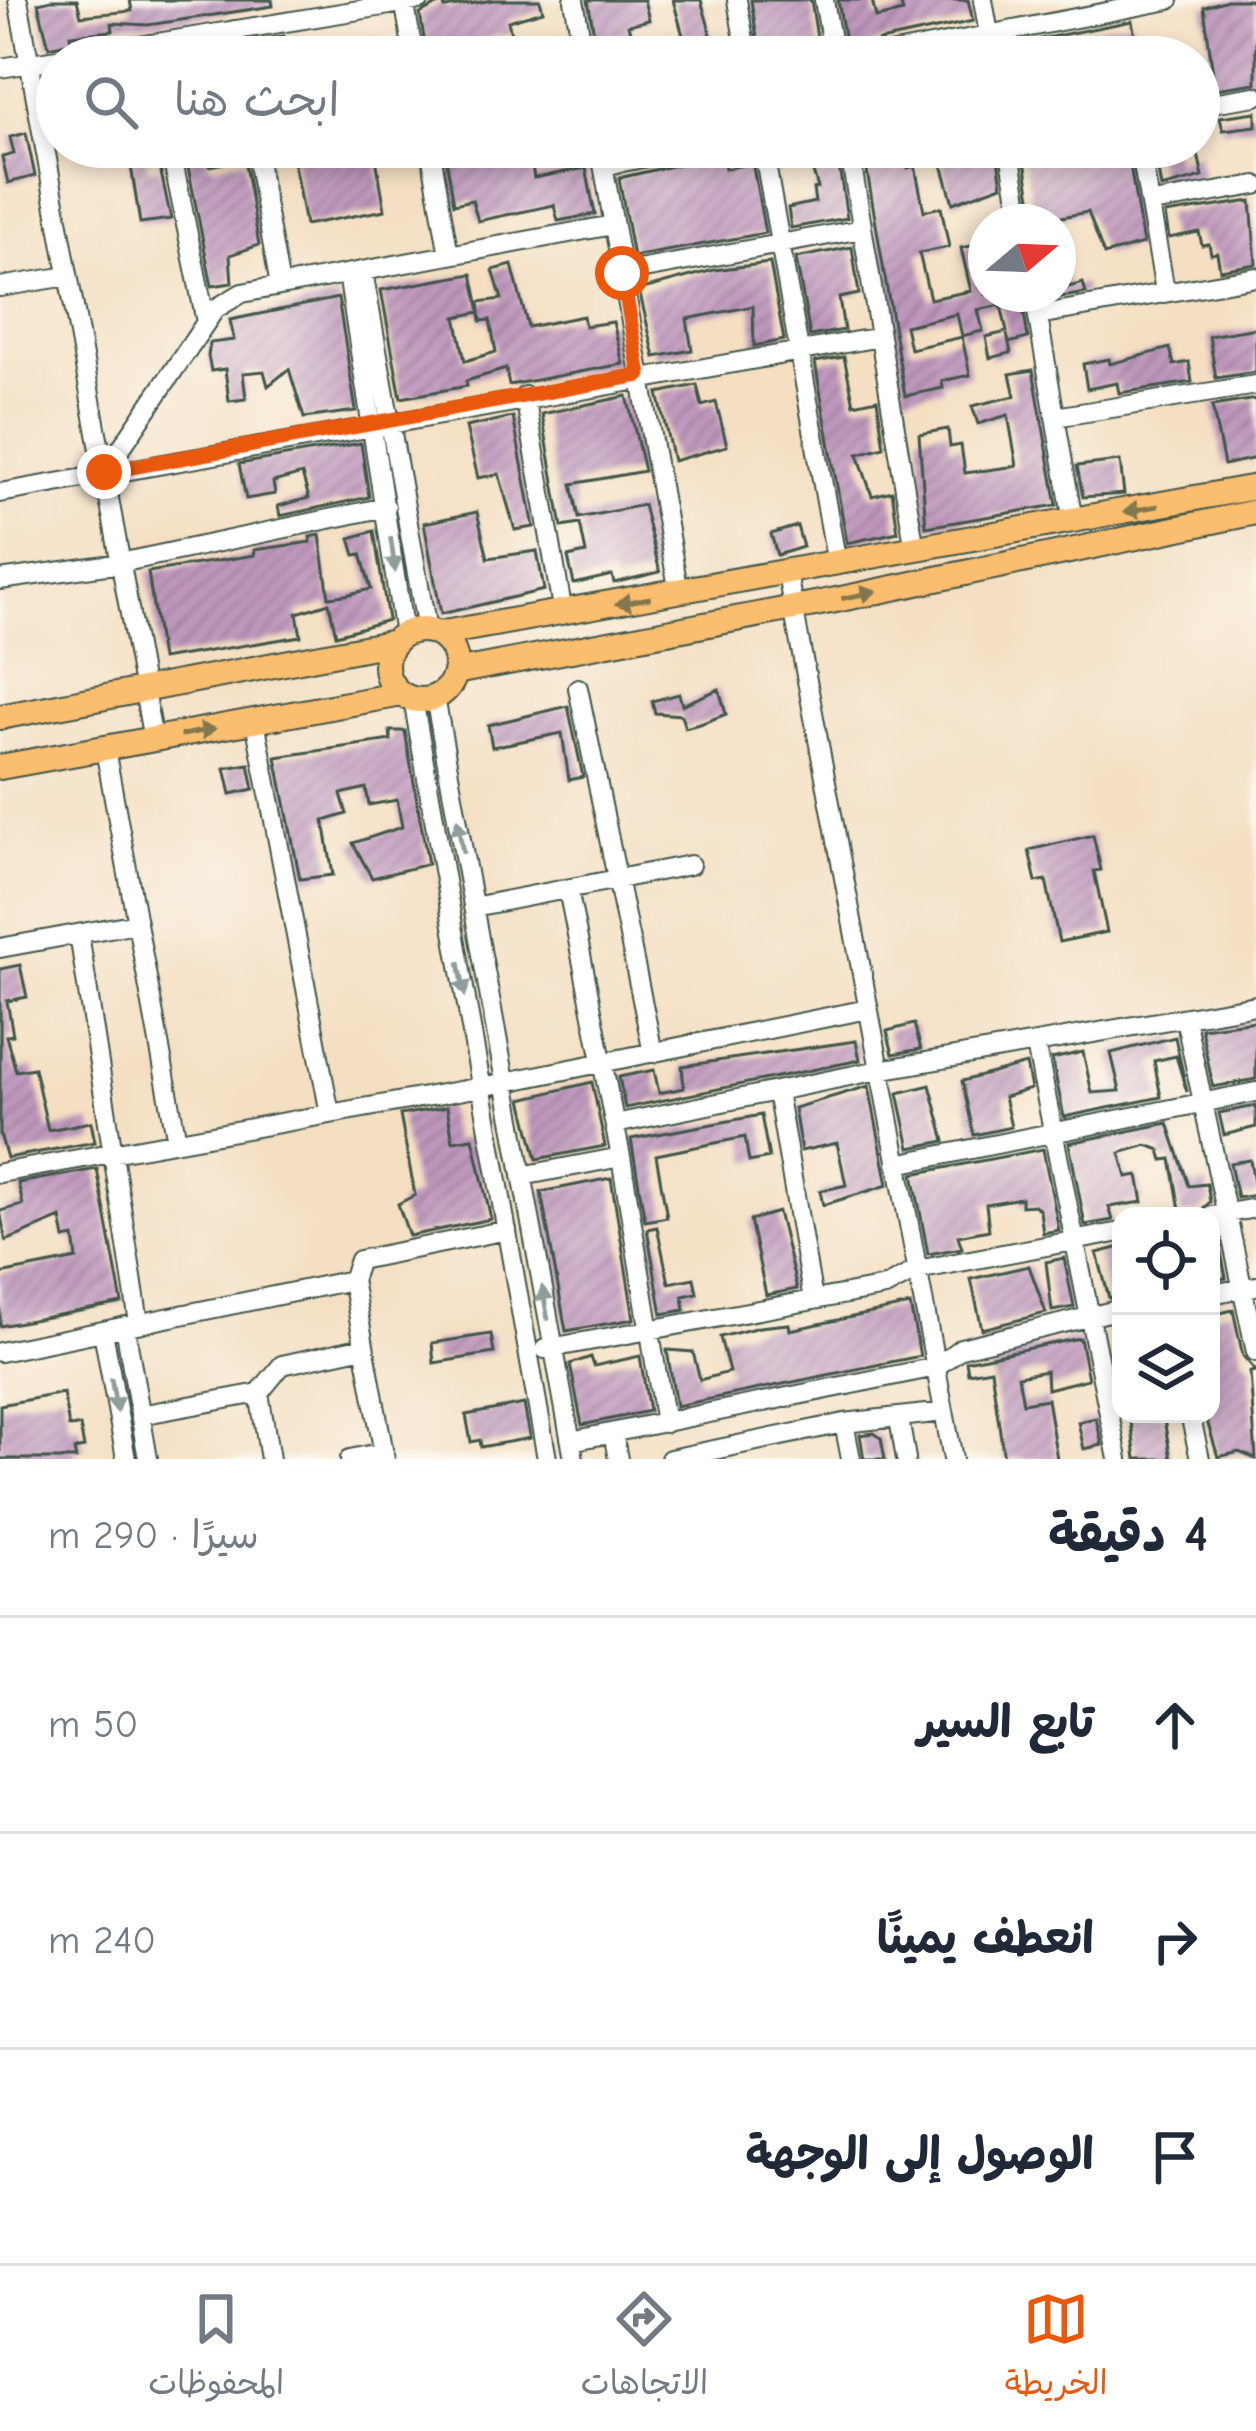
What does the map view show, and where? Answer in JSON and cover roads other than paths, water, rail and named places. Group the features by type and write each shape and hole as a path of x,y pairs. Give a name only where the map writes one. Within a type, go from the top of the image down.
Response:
{"main road":[{"path":"0,717 416,635 679,593 1256,488"},
{"path":"0,766 416,696 455,672 791,609 1256,512"},
{"path":"416,635 453,650 455,672"},
{"path":"416,635 386,664 416,696"}],"street":[{"path":"18,0 36,97"},
{"path":"574,0 580,36"},
{"path":"737,0 743,36"},
{"path":"824,0 830,36"},
{"path":"983,0 989,36"},
{"path":"974,36 1168,0"},
{"path":"210,36 410,1 413,36"},
{"path":"234,30 235,36"},
{"path":"0,68 36,63"},
{"path":"1220,102 1256,96"},
{"path":"49,168 153,740"},
{"path":"174,168 206,322"},
{"path":"259,168 280,286"},
{"path":"434,168 449,255"},
{"path":"603,168 679,593"},
{"path":"767,168 837,564"},
{"path":"852,168 915,550"},
{"path":"1013,168 1019,204"},
{"path":"1145,168 1165,291"},
{"path":"1152,203 1256,185"},
{"path":"104,472 214,308 242,293 614,225"},
{"path":"622,273 862,229"},
{"path":"355,273 416,635"},
{"path":"0,287 68,276"},
{"path":"1038,315 1256,277"},
{"path":"1037,312 1073,521"},
{"path":"0,493 640,375 880,337"},
{"path":"1055,417 1256,386"},
{"path":"525,396 563,613"},
{"path":"380,422 386,507 416,635"},
{"path":"0,580 120,563 386,507"},
{"path":"787,574 953,1459"},
{"path":"578,688 653,1053"},
{"path":"416,696 473,907 572,1450 613,1433 936,1367 961,1348 1112,1310"},
{"path":"416,696 547,1459"},
{"path":"255,721 330,1114"},
{"path":"105,749 177,1141"},
{"path":"473,907 690,865"},
{"path":"568,889 621,1156 665,1423"},
{"path":"0,948 137,923"},
{"path":"79,934 148,1459"},
{"path":"615,1124 879,1070 1256,1005"},
{"path":"0,1173 481,1087 868,1009"},
{"path":"1185,1018 1218,1207"},
{"path":"1036,1045 1118,1459"},
{"path":"777,1091 813,1300"},
{"path":"897,1164 1256,1092"},
{"path":"522,1176 621,1156"},
{"path":"1220,1215 1256,1208"},
{"path":"1220,1217 1249,1288 1256,1352"},
{"path":"350,1459 385,1456 352,1280 359,1260 507,1230"},
{"path":"528,1351 885,1287 917,1270 1112,1234"},
{"path":"0,1352 352,1280"},
{"path":"103,1331 125,1459"},
{"path":"140,1415 259,1393 282,1365 364,1347"},
{"path":"259,1393 270,1459"},
{"path":"670,1459 844,1423 944,1412"},
{"path":"899,1419 906,1459"},
{"path":"844,1423 851,1459"},
{"path":"1192,1423 1200,1459"},
{"path":"613,1433 618,1459"}]}
